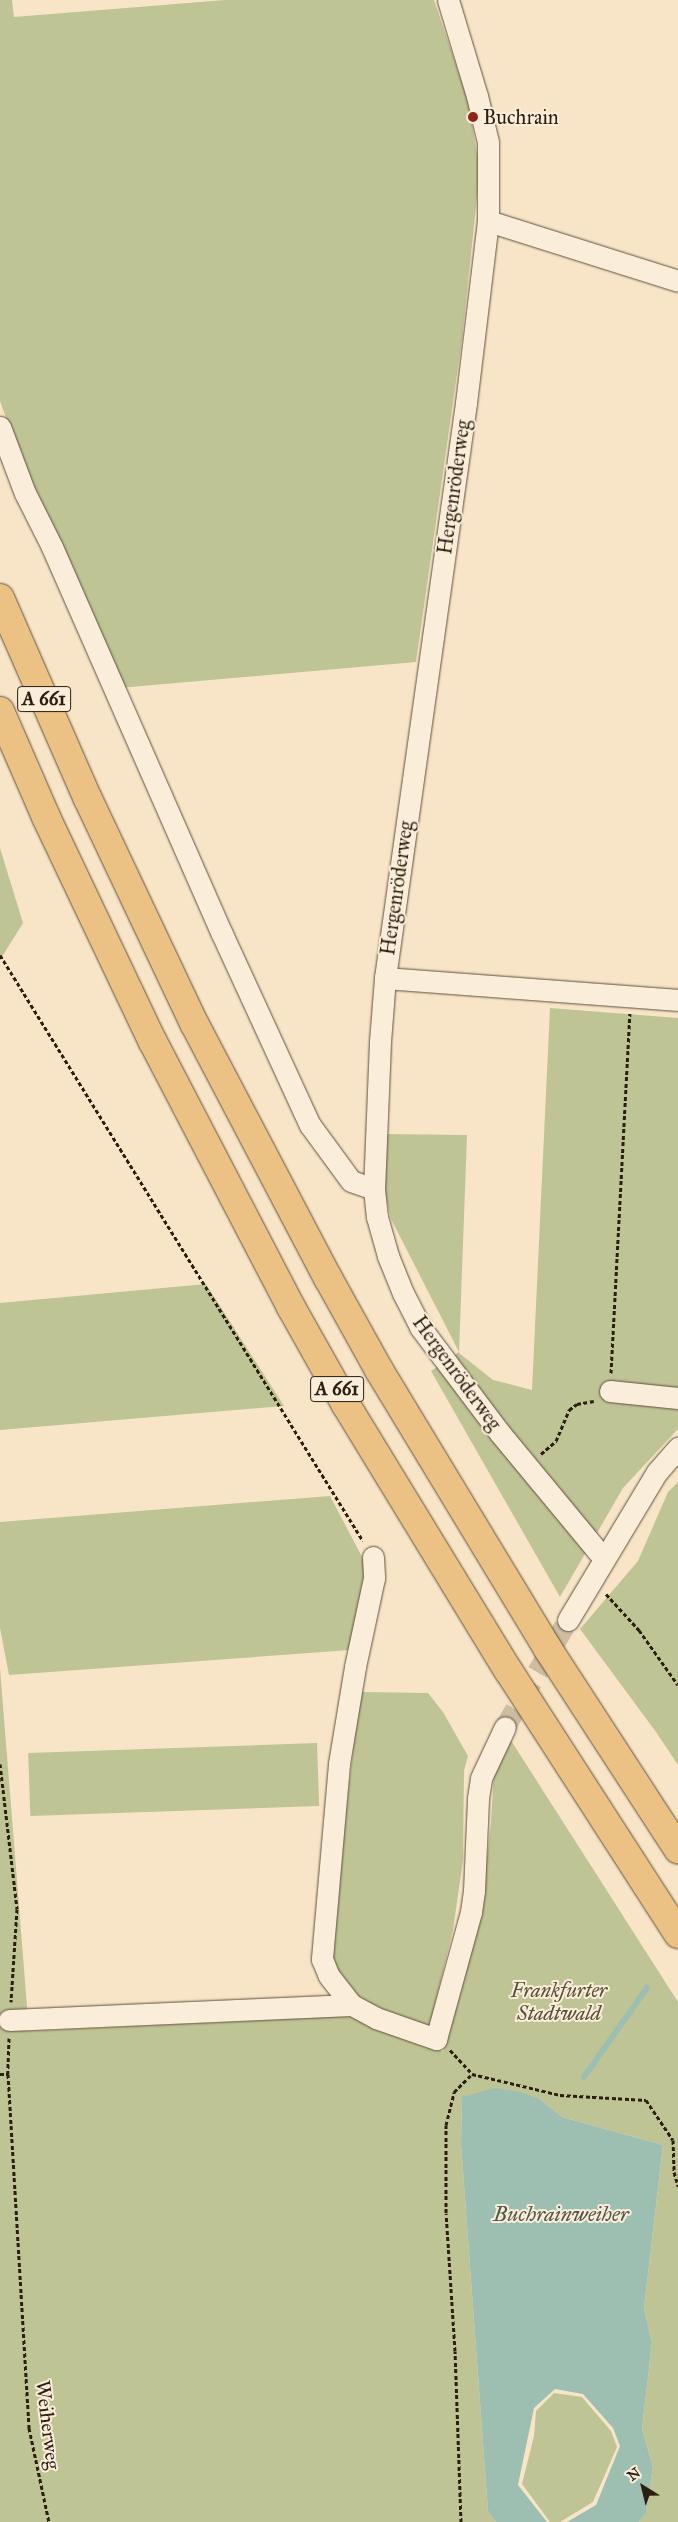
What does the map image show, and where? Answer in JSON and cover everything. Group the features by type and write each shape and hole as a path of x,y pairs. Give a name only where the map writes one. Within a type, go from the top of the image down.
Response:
{"highway":[{"name":"A 661","path":"0,598 88,800 191,1016 328,1278 379,1370 548,1649 678,1849"},
{"name":"A 661","path":"0,711 46,817 153,1042 296,1315 346,1405 508,1670 678,1934"}],"street":[{"name":"Hergenröderweg","path":"448,0 478,96 488,142 488,220 466,403 385,978 380,1041 374,1189 377,1217 388,1256 420,1327 526,1464 604,1559"},
{"path":"488,220 678,281"},
{"path":"0,426 25,493 52,547 222,934 310,1124 351,1182 374,1189"},
{"name":"Hergenröderweg","path":"385,978 678,1000"},
{"path":"610,1391 678,1398"},
{"path":"568,1620 657,1472 678,1448"},
{"path":"373,1557 374,1578 355,1667 339,1764 322,1959 328,1976 352,2005 376,2018 436,2038 471,1912 475,1882 478,1798 481,1778 505,1727"},
{"path":"9,2020 352,2005"}],"path":[{"path":"0,955 373,1557"},
{"path":"526,1464 548,1450 556,1441 569,1410 584,1402 603,1399 610,1391 631,996"},
{"path":"592,1579 639,1630 678,1685"},
{"name":"Weiherweg","path":"0,1764 18,1909 9,2020 8,2074 30,2428 49,2522"},
{"path":"436,2038 453,2052 472,2074 560,2095 646,2100 673,2140 674,2172 678,2186"},
{"path":"0,2074 8,2074"},
{"path":"461,2522 455,2351 446,2213 446,2125 454,2092 472,2074"}],"green space":[{"path":"0,0 12,0 14,17 225,0 434,0 467,97 480,169 462,339 416,662 119,688 32,491 0,401"},
{"path":"0,848 23,923 0,960"},
{"path":"550,1008 678,1018 678,1429 623,1488 560,1597 431,1371 459,1352 391,1219 381,1174 384,1134 467,1135 459,1353 493,1380 532,1390"},
{"path":"206,1284 284,1406 0,1430 0,1303"},
{"path":"678,1482 678,1765 580,1629 638,1561 668,1492"},
{"path":"330,1496 369,1570 350,1650 9,1675 0,1628 0,1522"},
{"name":"Frankfurter Stadtwald","path":"0,1668 29,2031 351,2016 434,2045 443,2052 480,1920 491,1822 494,1771 510,1739 678,2002 678,2522 639,2522 646,2511 653,2467 642,2429 652,2343 644,2309 663,2145 562,2117 540,2099 462,2097 461,2144 488,2511 496,2522 0,2522"},
{"path":"360,1692 428,1693 443,1712 468,1756 464,1771 463,1860 453,1930 429,2029 355,1999 328,1961"},
{"path":"317,1743 319,1806 30,1816 28,1753"},
{"path":"554,2393 582,2397 611,2431 617,2447 593,2502 560,2522 550,2522 522,2484 534,2436 536,2411"}],"water":[{"name":"Buchrainweiher","path":"495,2088 520,2092 540,2099 562,2117 663,2145 644,2309 652,2343 642,2429 653,2467 646,2512 639,2522 567,2522 596,2505 620,2446 613,2428 583,2394 555,2389 534,2408 518,2485 547,2522 496,2522 488,2511 461,2144 462,2097"}],"waterway":[{"path":"584,2077 647,1988"}],"tunnel":[{"path":"505,1727 568,1620"}],"place":[{"name":"Buchrain","path":"473,117"}]}
